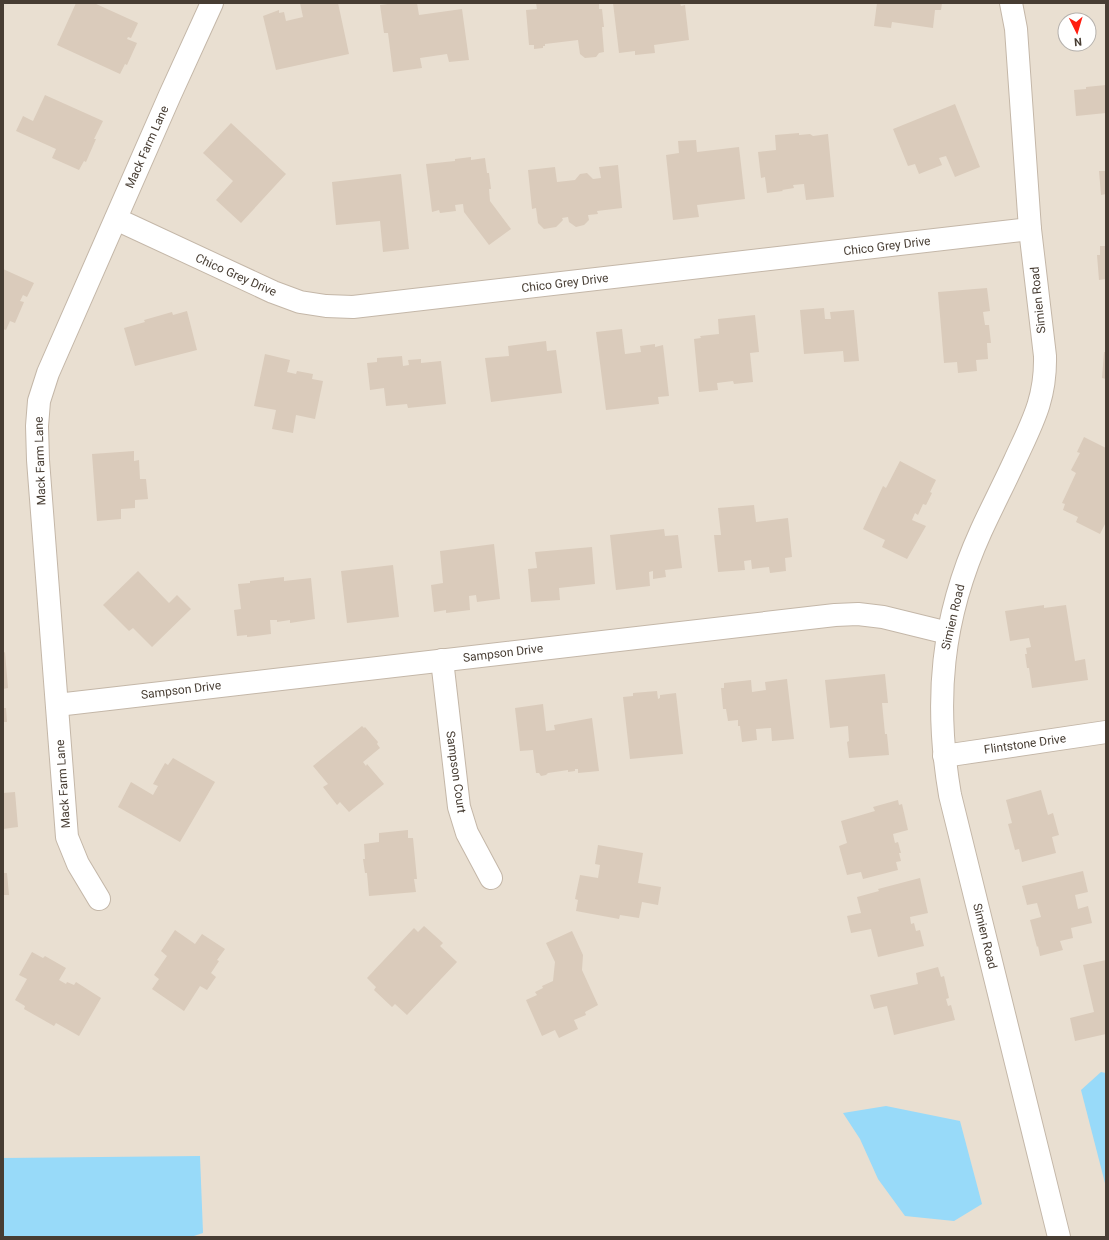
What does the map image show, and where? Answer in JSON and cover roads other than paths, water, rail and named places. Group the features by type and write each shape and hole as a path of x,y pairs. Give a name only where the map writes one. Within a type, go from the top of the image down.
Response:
{"street":[{"name":"Mack Farm Lane","path":"99,899 78,864 67,837 38,460 37,426 39,401 48,373 212,3"},
{"name":"Simien Road","path":"1011,3 1016,29 1030,229 1045,356 1044,377 1040,404 970,556 957,595 948,633 943,664 942,726 944,756 950,795 1059,1237"},
{"name":"Chico Grey Drive","path":"116,219 273,292 300,302 326,306 353,307 1030,229"},
{"name":"Sampson Drive","path":"57,705 836,614 858,614 882,617 948,633"},
{"name":"Sampson Court","path":"442,660 459,807 467,833 491,878"},
{"name":"Flintstone Drive","path":"944,756 1106,732"}],"water":[{"path":"1101,1072 1106,1073 1106,1187 1081,1090"},
{"path":"886,1106 960,1121 982,1204 954,1221 905,1216 878,1179 860,1139 843,1113"},
{"path":"200,1156 203,1233 191,1237 3,1237 3,1158"}]}
